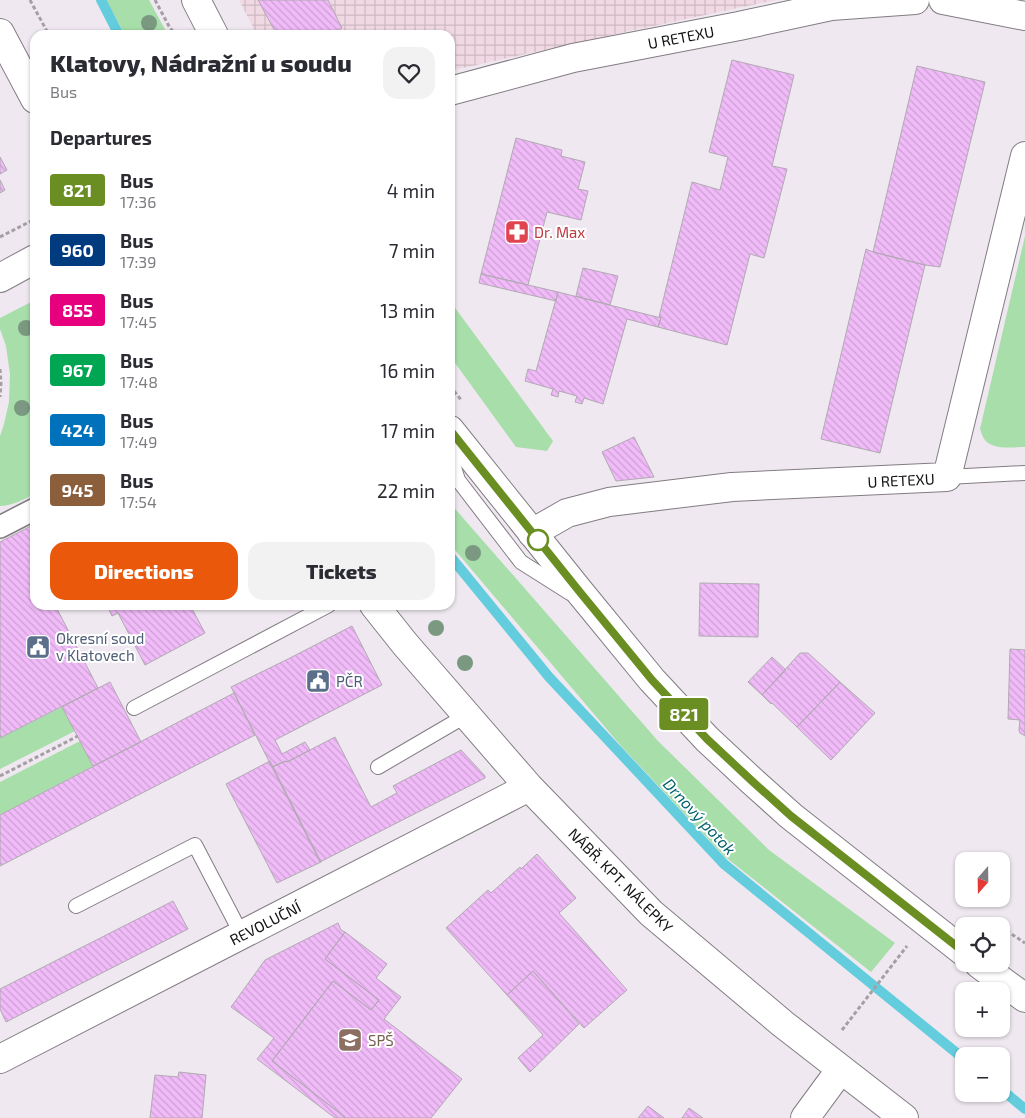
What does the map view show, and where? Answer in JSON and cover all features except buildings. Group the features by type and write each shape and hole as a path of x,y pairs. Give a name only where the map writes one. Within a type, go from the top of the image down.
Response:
{"street":[{"path":"196,0 211,30"},
{"name":"U RETEXU","path":"455,90 573,58 831,6 915,0"},
{"path":"943,0 1025,16"},
{"path":"0,33 30,90"},
{"name":"U RETEXU","path":"532,533 567,513 608,502 732,487 947,477 1025,156"},
{"path":"0,278 30,262"},
{"path":"455,436 652,680 707,739 791,816 955,945"},
{"path":"0,527 30,512"},
{"name":"NÁBŘ. KPT. NÁLEPKY","path":"378,610 405,644 529,787 651,913 783,1024 904,1118"},
{"name":"REVOLUČNÍ","path":"0,1059 529,787"},
{"path":"990,972 1025,998"},
{"path":"804,1118 841,1069"}],"lane":[{"path":"455,471 458,480 521,562 591,606"},
{"path":"947,477 1025,473"},
{"path":"134,708 320,610"},
{"path":"378,767 466,715"},
{"path":"76,906 195,845 242,934"}],"path":[{"path":"30,0 45,30"},
{"path":"155,0 172,30"},
{"path":"0,238 30,222"},
{"path":"0,369 0,397"},
{"path":"0,776 78,736"},
{"path":"1010,933 1025,943"},
{"path":"836,1037 906,946"}],"shaded area":[{"path":"239,0 776,0 455,70 455,30 254,30"}],"green space":[{"path":"106,0 149,0 165,30 122,30"},
{"path":"1025,236 1025,447 1002,447 986,441 980,429"},
{"path":"30,303 30,496 4,506 0,506 0,436 9,402 10,374 6,346 0,329 0,318"},
{"path":"455,308 553,441 547,451 516,447 455,363"},
{"path":"455,509 658,741 769,850 895,943 871,972 724,856 621,746 455,550"},
{"path":"62,707 75,731 0,769 0,738"},
{"path":"80,741 93,766 0,815 0,782"}],"waterway":[{"name":"Drnový potok","path":"101,0 116,30"},
{"name":"Drnový potok","path":"455,562 549,677 724,864 955,1052"},
{"name":"Drnový potok","path":"1010,1096 1025,1109"}],"bus line":[{"name":"821","path":"455,436 652,680 707,739 791,816 955,945"}],"place":[{"name":"Dr. Max","path":"517,232"},
{"name":"Okresní soud v Klatovech","path":"38,647"},
{"name":"PČR","path":"318,681"},
{"name":"SPŠ","path":"350,1040"}]}
